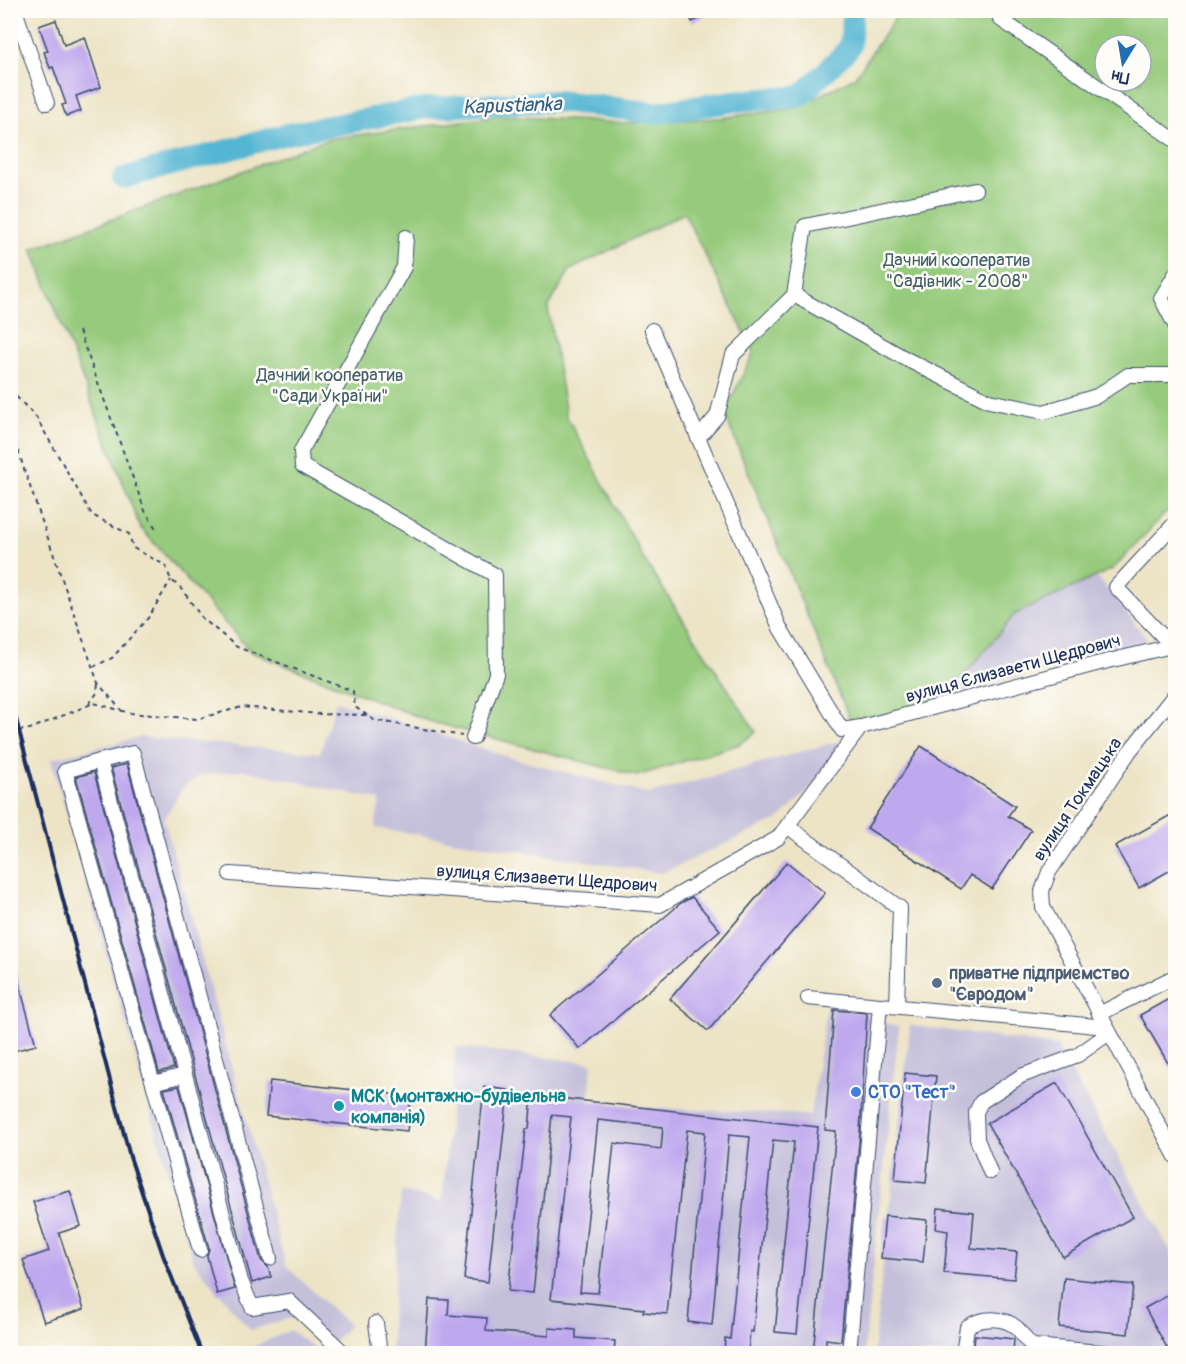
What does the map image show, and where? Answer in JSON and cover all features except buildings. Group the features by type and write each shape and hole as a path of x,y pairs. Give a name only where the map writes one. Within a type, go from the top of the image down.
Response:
{"street":[{"path":"15,10 47,103"},
{"path":"1000,19 1176,141"},
{"path":"698,438 717,416 733,355 794,295 806,226 975,190"},
{"path":"406,237 404,267 301,451 302,466 495,575 496,674 473,738"},
{"path":"1176,273 1161,298 1176,327"},
{"path":"794,295 908,360 989,401 1044,412 1097,396 1128,375 1176,375"},
{"name":"вулиця Єлизавети Щедрович","path":"652,330 780,628 842,730 1174,646"},
{"path":"1174,646 1116,586 1176,522"},
{"name":"вулиця Токмацька","path":"1176,693 1129,752 1049,872 1042,891 1043,907 1176,1157"},
{"name":"вулиця Єлизавети Щедрович","path":"230,874 660,905 778,838 861,727"},
{"path":"200,1250 65,771 133,753 270,1258"},
{"path":"100,761 241,1281 252,1307 289,1301 345,1353"},
{"path":"787,826 900,908 897,1006"},
{"path":"1098,1014 1176,976"},
{"path":"808,998 1107,1030"},
{"path":"849,1353 880,1005"},
{"path":"990,1172 977,1139 976,1112 981,1102 1021,1076 1078,1055 1107,1030"},
{"path":"153,1083 184,1075"},
{"path":"963,1353 967,1327 975,1322 990,1319 1010,1322 1019,1330 1032,1350 1121,1353"},
{"path":"376,1323 380,1353"}],"path":[{"path":"79,331 145,511 157,530"},
{"path":"10,390 36,417 92,515 129,534 133,548 165,566 171,579 182,588 202,618 237,647 353,691 355,707 374,720 473,738"},
{"path":"10,425 98,683 97,693 88,705"},
{"path":"93,667 112,658 148,618 171,579"},
{"path":"98,683 121,710"},
{"path":"10,732 30,729 94,703 130,713 196,719 242,707 319,714 367,715"}],"shaded area":[{"path":"1097,576 1148,640 942,698 1015,614"},
{"path":"336,701 515,759 649,794 840,741 844,756 779,819 662,873 375,828 380,800 243,770 199,776 182,789 164,819 286,1266 349,1325 329,1347 295,1317 250,1330 193,1261 51,759 141,737 320,753"},
{"path":"827,1005 899,1027 864,1353 392,1354 391,1321 401,1192 442,1201 456,1047 592,1063 589,1105 810,1115"},
{"path":"910,1025 1057,1046 1175,1259 1175,1353 873,1354"},
{"path":"290,1330 320,1353 256,1353 253,1347"}],"green space":[{"path":"897,11 1175,11 1175,503 1113,569 1015,614 939,706 850,720 724,413 754,352 684,213 570,270 548,308 566,415 645,561 756,732 740,744 637,776 432,722 251,652 140,527 32,249 328,139 500,116 627,123 719,118 796,108 855,77 896,17"}],"waterway":[{"name":"Kapustianka","path":"123,178 287,134 425,108 557,101 655,113 735,101 801,96 850,47 853,10"}],"railway":[{"path":"10,696 130,1157 163,1255 202,1354"}],"place":[{"name":"приватне підприємство \"Євродом\"","path":"937,983"},
{"name":"СТО \"Тест\"","path":"856,1092"},
{"name":"МСК (монтажно-будівельна компанія)","path":"339,1106"}],"park label":[{"name":"Дачний кооператив \"Садівник - 2008\"","path":"957,270"},
{"name":"Дачний кооператив \"Сади України\"","path":"330,385"}]}
